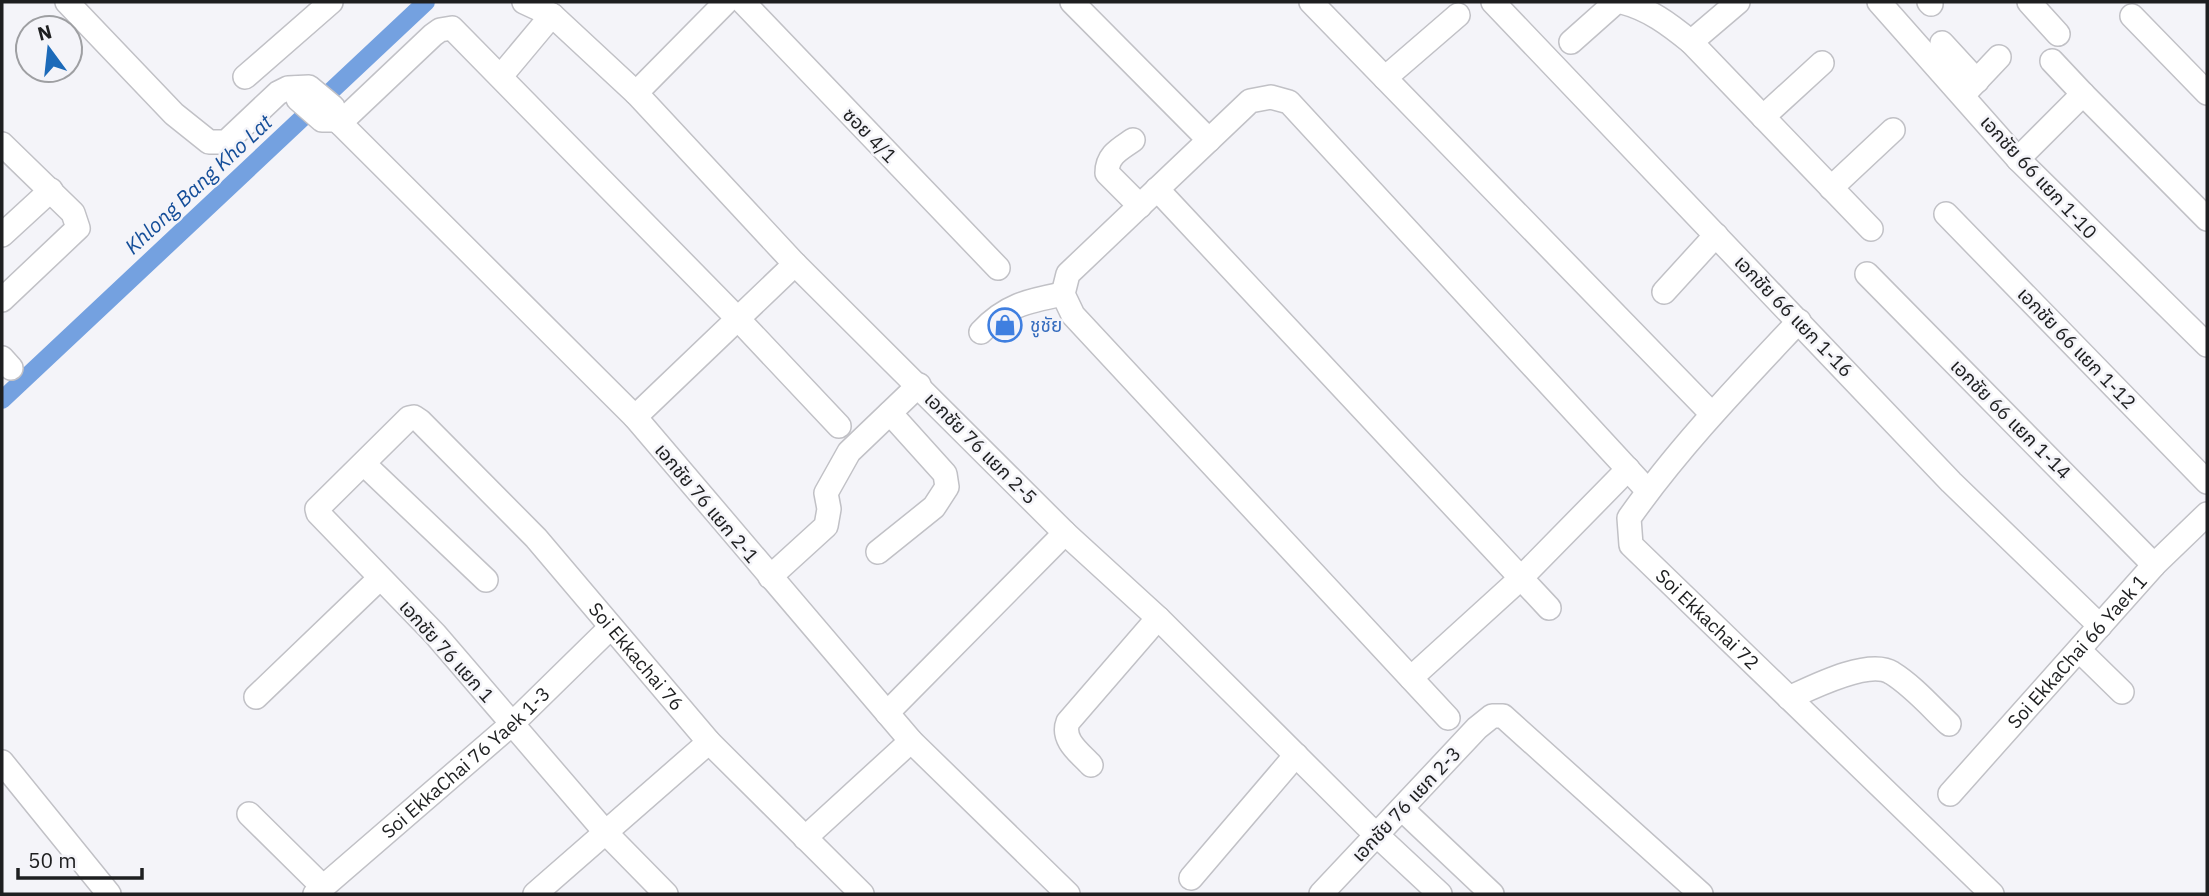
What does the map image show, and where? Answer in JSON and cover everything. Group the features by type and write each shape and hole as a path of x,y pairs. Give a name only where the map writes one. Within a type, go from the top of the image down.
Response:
{"street":[{"name":"เอกชัย 76 แยก 2-1","path":"67,2 174,114 209,142 226,142 278,93 301,91 333,118 635,417 912,741 1068,894"},
{"name":"เอกชัย 76 แยก 2-5","path":"524,2 552,15 636,93 795,264 1065,533 1158,618 1377,836 1440,894"},
{"path":"636,93 726,2"},
{"name":"ซอย 4/1","path":"743,2 998,268"},
{"path":"1072,2 1209,140"},
{"path":"1311,2 1712,414"},
{"name":"เอกชัย 66 แยก 1-16","path":"1493,2 1951,482 2100,626"},
{"path":"1571,42 1616,2"},
{"path":"1622,2 1639,6 1664,20 1691,42 1871,229"},
{"path":"1691,42 1738,2"},
{"name":"เอกชัย 66 แยก 1-10","path":"1879,2 1970,88 2018,159 2207,345"},
{"path":"2029,2 2058,34"},
{"path":"245,77 317,6"},
{"path":"501,76 552,15"},
{"path":"1385,78 1458,15"},
{"path":"2132,16 2207,93"},
{"path":"333,118 440,30 452,28 739,320 839,426"},
{"path":"1942,43 1970,88 1999,57"},
{"path":"2052,61 2207,219"},
{"path":"1763,117 1822,63"},
{"path":"2018,159 2083,94"},
{"path":"1448,718 1073,315 1063,295 1068,274 1250,101 1272,96 1289,102 1648,491"},
{"path":"1831,188 1893,130"},
{"path":"1133,140 1115,152 1107,164 1107,173 1140,206"},
{"path":"2,143 73,213 78,228 2,300"},
{"path":"1157,189 1549,608"},
{"path":"2,235 51,190"},
{"name":"เอกชัย 66 แยก 1-12","path":"1946,214 2207,482"},
{"path":"1664,292 1716,235"},
{"path":"635,417 795,264"},
{"name":"เอกชัย 66 แยก 1-14","path":"1867,274 2154,565"},
{"path":"981,332 997,315 1016,305 1063,295"},
{"name":"Soi Ekkachai 72","path":"1799,321 1712,414 1648,491 1629,518 1631,545 1992,894"},
{"path":"770,577 826,526 829,509 826,493 849,452 919,385"},
{"path":"878,552 934,506 947,487 945,474 890,413"},
{"name":"เอกชัย 76 แยก 1","path":"414,416 405,421 365,464 317,509 318,513 435,634 607,834 666,894"},
{"name":"Soi Ekkachai 76","path":"414,416 536,538 709,742 862,894"},
{"path":"365,464 486,580"},
{"path":"1412,678 1521,579 1628,469"},
{"name":"Soi EkkaChai 66 Yaek 1","path":"1950,794 2154,565 2207,514"},
{"path":"887,713 1065,533"},
{"path":"256,697 380,578"},
{"path":"1091,765 1066,737 1064,731 1068,722 1158,618"},
{"name":"Soi EkkaChai 76 Yaek 1-3","path":"319,891 513,723 611,627"},
{"path":"2079,650 2122,691"},
{"path":"1789,698 1857,672 1869,669 1890,671 1949,724"},
{"name":"เอกชัย 76 แยก 2-3","path":"1321,894 1476,728 1492,716 1503,716 1701,894"},
{"path":"805,838 912,741"},
{"path":"535,894 607,834 709,742"},
{"path":"1191,878 1296,755"},
{"path":"2,762 109,894"},
{"path":"1402,809 1492,894"},
{"path":"249,814 319,891"}],"waterway":[{"name":"Khlong Bang Kho Lat","path":"2,400 426,2"}],"place":[{"name":"ชูชัย","path":"1005,325"}]}
